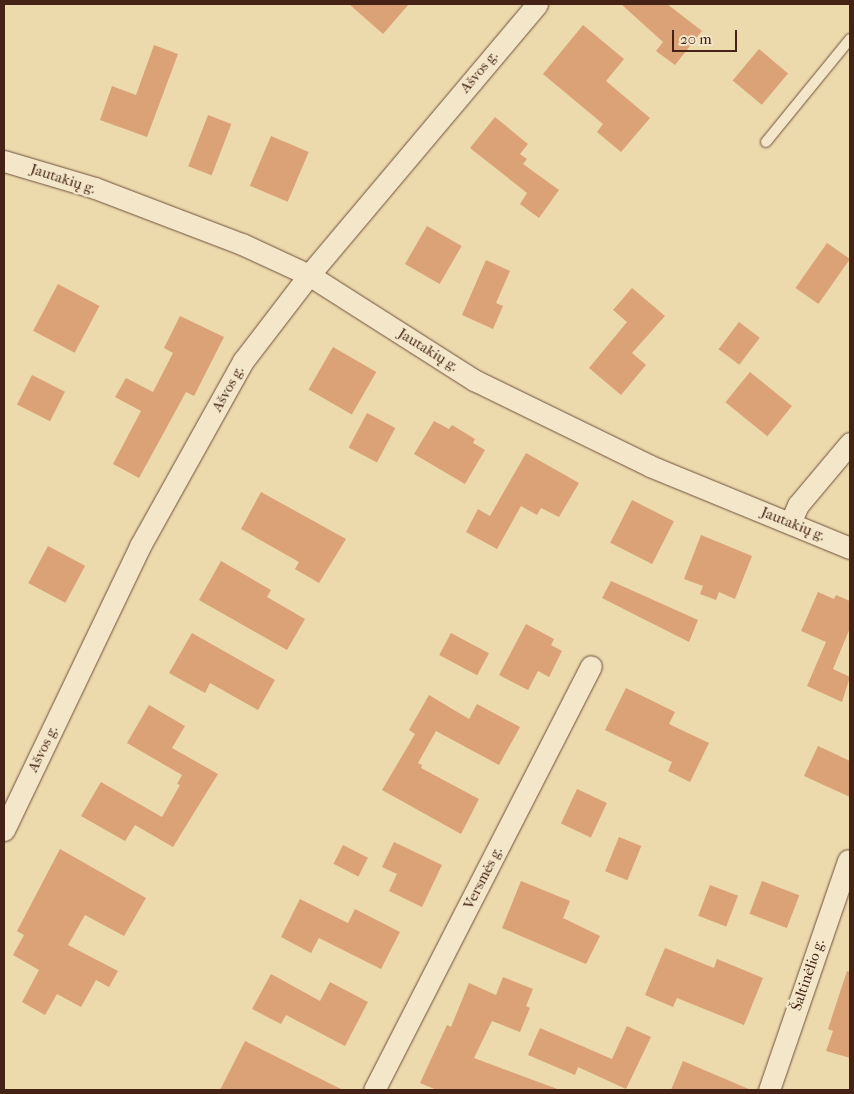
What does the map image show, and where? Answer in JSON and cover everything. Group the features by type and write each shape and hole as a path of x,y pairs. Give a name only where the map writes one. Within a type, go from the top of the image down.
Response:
{"street":[{"name":"Ašvos g.","path":"4,830 140,546 244,361 309,275 537,4"},
{"name":"Jautakių g.","path":"4,161 95,188 242,244 309,275 474,380 650,466 850,548"},
{"path":"790,523 798,505 850,443"},
{"name":"Versmės g.","path":"374,1090 591,666"},
{"name":"Šaltinėlio g.","path":"769,1090 848,860"}],"lane":[{"path":"766,142 850,39"}],"building":[{"path":"349,4 409,4 383,34"},
{"path":"621,4 667,4 702,31 675,65 656,51 663,42"},
{"path":"583,25 624,59 606,81 650,118 621,152 597,132 603,124 543,74"},
{"path":"154,45 178,54 147,137 100,120 112,86 136,95"},
{"path":"759,49 788,73 762,105 733,80"},
{"path":"208,115 231,124 212,175 188,166"},
{"path":"495,117 528,144 520,154 527,159 523,164 559,190 539,218 520,204 527,193 470,148"},
{"path":"271,136 309,152 288,202 250,186"},
{"path":"427,226 462,246 440,284 405,264"},
{"path":"827,243 850,259 818,304 795,288"},
{"path":"486,260 510,271 496,303 503,306 493,329 462,315"},
{"path":"58,284 99,306 75,353 33,331"},
{"path":"632,288 665,316 632,353 646,365 621,395 589,368 627,322 613,310"},
{"path":"180,316 224,337 194,396 186,392 139,478 113,464 141,411 115,397 126,378 153,392 173,353 164,348"},
{"path":"739,322 760,338 739,365 719,349"},
{"path":"333,347 376,372 352,414 308,389"},
{"path":"750,372 792,406 767,436 725,402"},
{"path":"32,375 65,392 50,421 17,404"},
{"path":"367,413 395,428 377,462 349,447"},
{"path":"434,421 449,429 452,425 475,439 473,443 485,450 465,484 414,454"},
{"path":"526,453 579,483 559,517 541,508 537,515 521,506 497,549 466,532 478,509 490,516"},
{"path":"261,492 346,539 319,583 295,569 299,562 241,529"},
{"path":"632,500 674,521 652,564 610,543"},
{"path":"701,535 752,556 735,599 719,592 716,600 700,594 703,586 684,579"},
{"path":"48,546 85,566 65,603 28,583"},
{"path":"221,561 271,590 267,597 305,619 287,650 199,600"},
{"path":"611,581 698,620 689,642 602,598"},
{"path":"818,592 834,599 836,595 850,601 850,628 833,669 850,677 842,702 807,686 826,642 801,631"},
{"path":"526,624 554,639 551,645 562,651 549,677 538,671 528,690 499,675"},
{"path":"192,633 275,680 258,710 210,683 205,693 169,673"},
{"path":"451,633 489,653 477,675 439,655"},
{"path":"626,688 675,712 669,724 709,743 690,782 668,771 672,762 605,730"},
{"path":"429,695 469,719 477,704 520,727 499,765 436,731 418,763 422,765 421,768 479,799 461,834 382,790 415,734 409,730"},
{"path":"149,705 185,726 172,748 218,774 173,847 135,825 125,841 81,816 101,782 162,817 180,785 177,784 182,775 127,743"},
{"path":"818,746 850,761 850,797 804,776"},
{"path":"577,789 607,803 591,837 561,823"},
{"path":"619,837 641,846 627,880 605,871"},
{"path":"394,842 442,865 422,907 389,891 397,874 382,867"},
{"path":"343,845 368,858 358,876 333,864"},
{"path":"60,849 146,898 124,936 85,915 68,945 118,971 109,987 96,980 81,1007 57,994 45,1015 22,1002 39,970 13,955 24,935 17,931"},
{"path":"521,881 570,901 563,918 600,936 586,964 502,928"},
{"path":"762,881 799,895 787,928 749,914"},
{"path":"710,885 738,896 726,927 698,916"},
{"path":"300,899 348,923 355,909 400,932 381,969 319,938 311,953 281,937"},
{"path":"665,948 714,968 717,959 763,978 744,1025 677,998 673,1007 645,995"},
{"path":"847,971 850,972 850,1058 826,1051 833,1031 828,1029"},
{"path":"271,974 320,1001 330,982 368,1002 345,1046 286,1015 281,1024 252,1009"},
{"path":"503,977 533,989 526,1006 530,1008 520,1032 492,1021 474,1058 560,1090 437,1090 420,1083 447,1025 451,1027 469,983 496,995"},
{"path":"627,1026 651,1037 626,1089 578,1067 575,1075 528,1055 540,1028 612,1059"},
{"path":"245,1041 343,1090 220,1090"},
{"path":"683,1061 751,1090 671,1090"}]}
